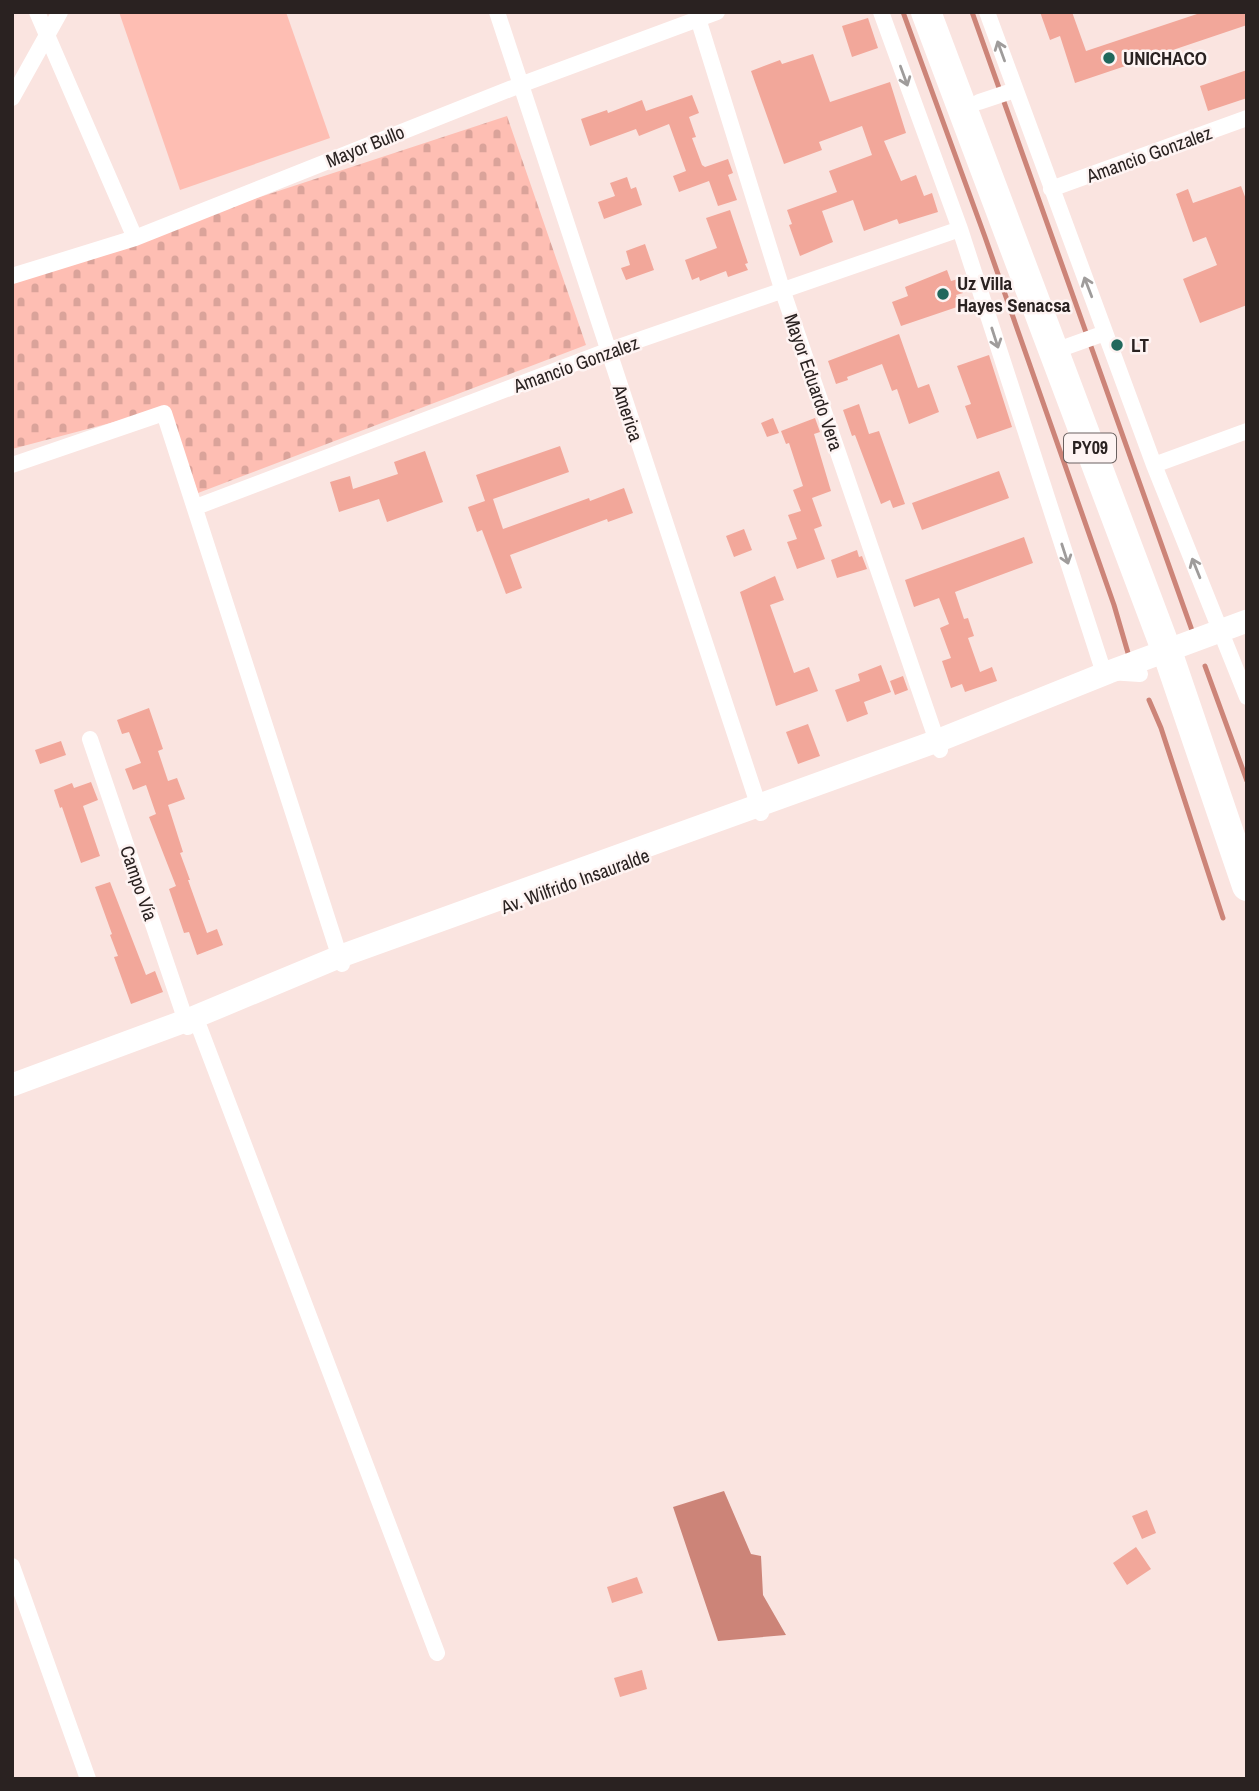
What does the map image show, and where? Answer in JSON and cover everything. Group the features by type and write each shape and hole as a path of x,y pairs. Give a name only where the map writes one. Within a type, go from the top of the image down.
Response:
{"highway":[{"name":"PY09","path":"926,12 1175,655 1247,854"},
{"name":"PY09","path":"946,12 999,95 1085,340 1175,655 1247,886"}],"street":[{"path":"37,12 135,237"},
{"path":"12,98 60,12"},
{"name":"America","path":"497,12 760,810"},
{"name":"Mayor Bullo","path":"12,275 135,237 697,15 717,12"},
{"path":"881,12 960,229 1101,664 1109,672 1140,674"},
{"path":"986,12 999,95 1051,189 1085,340 1154,465 1232,638 1247,697"},
{"name":"Mayor Eduardo Vera","path":"697,15 783,292 939,745"},
{"name":"Amancio Gonzalez","path":"1051,189 1247,118"},
{"name":"Amancio Gonzalez","path":"196,507 607,351 960,229"},
{"path":"12,465 164,413 342,961"},
{"path":"1154,465 1247,431"},
{"path":"939,745 1109,672 1232,638 1247,621"},
{"name":"Av. Wilfrido Insauralde","path":"12,1094 342,961 1140,674 1175,655"},
{"name":"Campo Vía","path":"90,739 190,1024 436,1653"},
{"path":"12,1085 190,1024"},
{"path":"12,1566 88,1779"}],"green space":[{"path":"119,12 286,12 330,138 180,190"},
{"path":"507,116 586,345 198,493 167,408 12,449 12,280"}],"shaded area":[{"path":"724,1491 751,1554 761,1556 763,1595 786,1635 718,1641 673,1507"}],"building":[{"path":"1040,12 1072,12 1086,51 1203,12 1247,12 1247,25 1075,83 1060,36 1050,40"},
{"path":"868,18 878,48 852,57 842,26"},
{"path":"813,54 830,102 890,82 906,133 884,141 901,181 916,175 924,196 932,193 938,212 899,224 897,219 864,231 853,200 822,211 833,242 800,256 789,225 792,224 787,210 837,192 829,171 872,155 862,126 819,142 822,150 784,164 751,71 780,60 782,64"},
{"path":"1247,70 1247,98 1208,111 1200,86"},
{"path":"692,95 699,113 689,117 696,137 692,138 702,165 705,167 728,159 733,173 728,175 737,200 718,206 709,181 679,192 673,176 686,171 669,124 639,136 636,129 590,146 581,119 607,110 608,113 642,100 646,111"},
{"path":"627,177 631,189 636,187 642,205 604,219 598,202 615,196 610,183"},
{"path":"1241,186 1247,202 1247,305 1200,323 1183,279 1217,265 1206,237 1193,242 1176,194 1188,189 1193,203"},
{"path":"730,210 748,270 728,277 726,271 700,281 699,277 692,280 685,260 717,248 706,218"},
{"path":"645,244 654,270 626,280 621,268 630,265 626,251"},
{"path":"947,270 951,281 958,279 963,293 956,295 960,306 901,326 892,302 908,296 905,287"},
{"path":"899,334 918,388 929,384 939,412 909,424 897,389 892,391 882,364 836,384 828,361"},
{"path":"989,355 1012,427 977,439 965,406 971,404 957,366"},
{"path":"859,404 869,434 879,431 905,504 893,508 890,500 881,504 843,410"},
{"path":"773,418 779,433 767,437 761,423"},
{"path":"815,418 820,432 814,434 831,491 812,498 822,526 814,529 825,559 797,569 787,542 797,539 788,515 801,511 793,490 803,486 789,443 786,444 781,431"},
{"path":"560,446 569,472 493,499 503,529 624,488 633,513 608,522 607,519 510,555 522,588 506,594 482,530 477,532 468,507 485,501 476,475"},
{"path":"425,451 443,502 387,522 379,499 339,512 330,482 350,476 353,489 398,474 394,462"},
{"path":"999,471 1009,498 922,530 912,503"},
{"path":"744,529 752,550 734,557 726,536"},
{"path":"1024,537 1033,563 955,592 964,619 968,618 974,636 968,638 980,672 992,667 997,681 965,692 962,684 951,688 942,661 951,658 940,628 949,624 939,598 914,607 905,580"},
{"path":"857,550 867,569 837,578 831,560"},
{"path":"775,576 784,600 770,605 794,673 809,667 818,691 776,706 740,592"},
{"path":"881,665 891,692 864,702 868,714 847,722 835,690 860,681 858,674"},
{"path":"903,676 908,690 895,695 890,681"},
{"path":"149,708 163,749 158,751 168,781 177,778 185,799 168,805 183,852 180,853 188,880 207,933 217,929 223,945 197,955 189,932 184,933 169,889 176,886 149,817 156,814 146,785 133,790 125,769 141,763 129,732 122,734 117,720"},
{"path":"808,724 820,756 798,764 786,732"},
{"path":"61,741 66,755 40,764 35,750"},
{"path":"91,782 98,800 83,806 100,856 81,863 54,790 72,783 74,788"},
{"path":"110,882 146,975 155,971 163,992 131,1004 114,957 118,956 110,935 112,934 95,887"},
{"path":"1147,1510 1156,1533 1142,1539 1132,1516"},
{"path":"1136,1547 1151,1569 1127,1585 1113,1563"},
{"path":"637,1577 643,1593 612,1603 607,1587"},
{"path":"642,1670 647,1689 620,1697 614,1678"}],"waterway":[{"path":"903,12 985,237 1114,605 1128,653"},
{"path":"972,12 1194,636"},
{"path":"1205,666 1247,781"},
{"path":"1149,700 1161,728 1223,918"}],"place":[{"name":"UNICHACO","path":"1109,58"},
{"name":"Uz Villa Hayes Senacsa","path":"943,294"},
{"name":"LT","path":"1117,345"}]}
